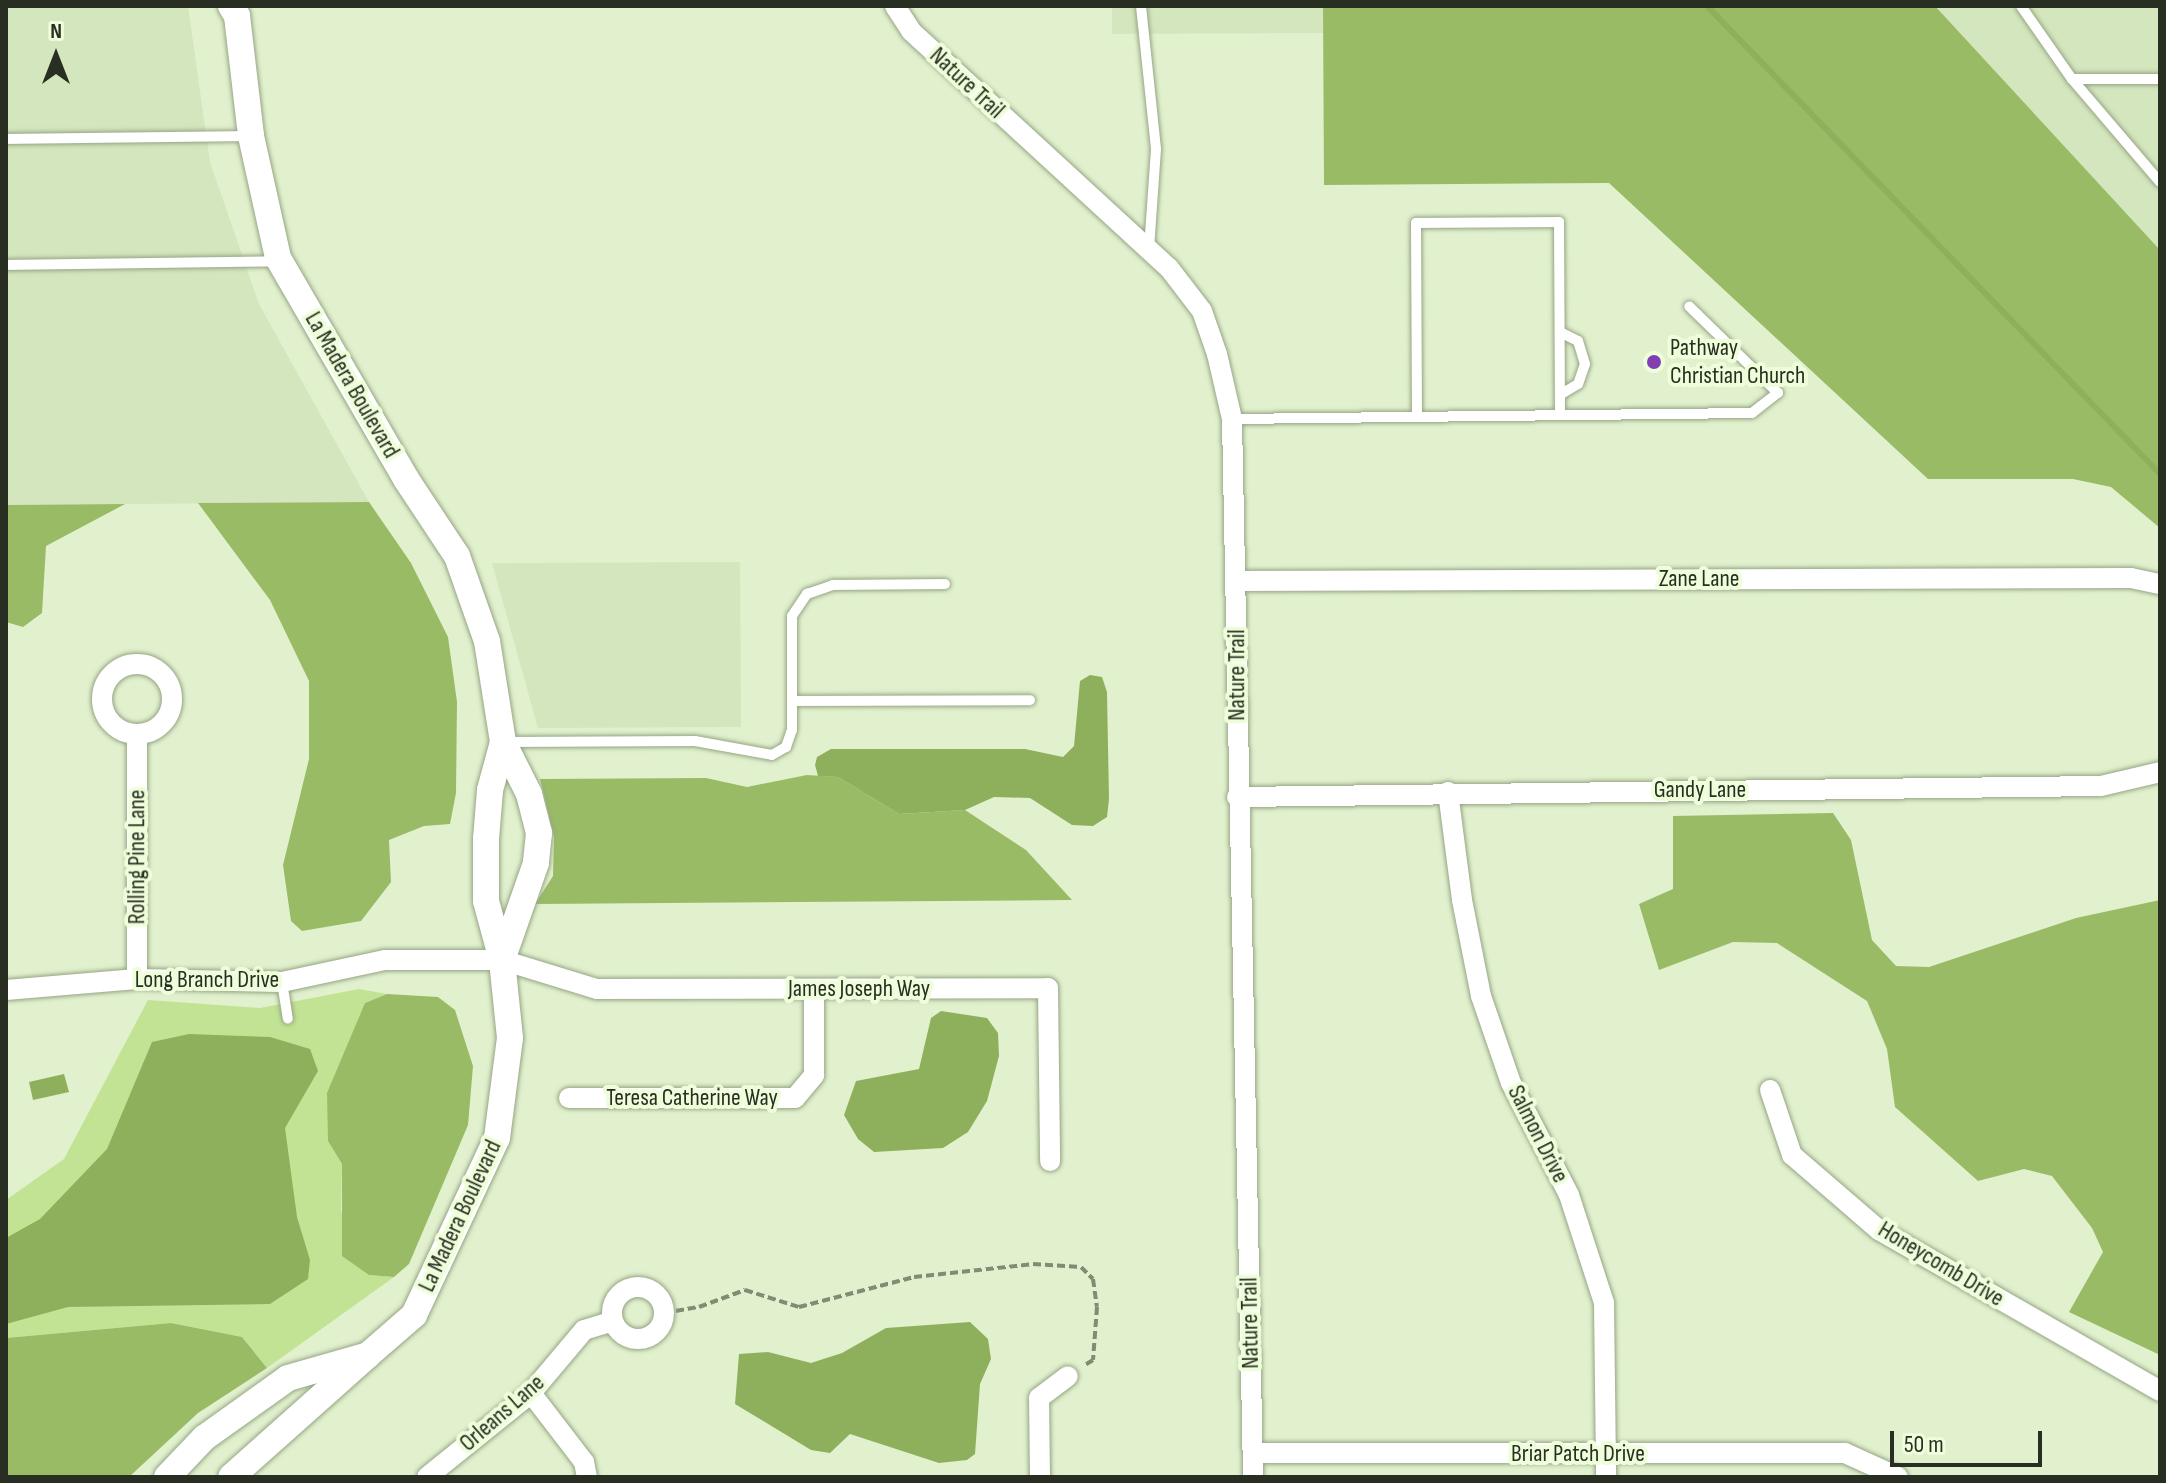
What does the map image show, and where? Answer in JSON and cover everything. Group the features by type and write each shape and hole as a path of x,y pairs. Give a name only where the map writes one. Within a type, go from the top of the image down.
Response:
{"street":[{"name":"Nature Trail","path":"895,6 911,31 1149,250 1202,311 1232,419 1237,581 1237,797 1253,1477"},
{"name":"La Madera Boulevard","path":"236,9 251,136 280,261 406,479 457,556 487,641 503,742 529,794 539,833 529,886 502,960"},
{"name":"Zane Lane","path":"1237,581 2131,578 2160,584"},
{"name":"Rolling Pine Lane","path":"137,734 137,979"},
{"name":"La Madera Boulevard","path":"231,1477 414,1315 497,1138 510,1038 502,960 486,901 486,839 490,790 503,742"},
{"name":"Gandy Lane","path":"1237,797 2101,786 2160,772"},
{"name":"Salmon Drive","path":"1448,792 1462,900 1481,996 1511,1083 1569,1195 1604,1303 1606,1477"},
{"name":"Long Branch Drive","path":"6,990 137,979 282,982 385,960 502,960"},
{"name":"James Joseph Way","path":"502,960 597,989 1048,988 1050,1161"},
{"name":"Teresa Catherine Way","path":"569,1098 795,1098 814,1075 814,989"},
{"name":"Honeycomb Drive","path":"1770,1090 1792,1155 1879,1230 2160,1391"},
{"path":"634,1288 658,1297 664,1313 659,1328 646,1338 623,1334 613,1321 619,1296 634,1288"},
{"name":"Orleans Lane","path":"427,1477 531,1393 584,1330 613,1321"},
{"name":"La Madera Boulevard","path":"167,1477 204,1438 288,1378 368,1355"},
{"path":"1040,1477 1039,1398 1068,1376"},
{"path":"531,1393 584,1462 587,1477"},
{"name":"Briar Patch Drive","path":"1253,1453 1845,1453 1898,1477"}],"lane":[{"path":"1141,6 1156,149 1149,250"},
{"path":"2021,6 2072,79 2160,182"},
{"path":"2072,79 2160,79"},
{"path":"6,139 251,136"},
{"path":"1417,417 1416,223 1559,222 1560,415"},
{"path":"6,265 280,261"},
{"path":"1232,419 1752,413 1778,393 1689,306"},
{"path":"1560,332 1578,341 1585,364 1578,384 1560,395"},
{"path":"503,742 695,741 772,755 786,747 792,701 792,616 807,594 833,585 945,584"},
{"path":"792,701 1030,700"},
{"path":"282,982 288,1019"}],"path":[{"path":"664,1313 699,1307 745,1290 799,1307 914,1277 1033,1264 1081,1267 1093,1279 1097,1307 1093,1360 1068,1376"}],"shaded area":[{"path":"6,6 188,6 210,162 259,304 369,502 6,505"},
{"path":"1112,6 1323,6 1323,33 1112,34"},
{"path":"1323,6 1935,6 2160,250 2160,528 2111,487 2073,479 1928,479 1609,183 1324,185"},
{"path":"1935,6 2160,6 2160,250"},
{"path":"369,502 411,563 448,637 457,702 456,793 450,824 424,826 389,840 391,882 361,921 302,931 291,921 283,865 309,759 309,681 270,600 198,503"},
{"path":"125,504 46,546 42,613 23,627 6,622 6,505"},
{"path":"740,562 741,727 538,728 492,563"},
{"path":"1090,675 1102,677 1107,692 1109,799 1107,817 1093,826 1072,825 1030,798 994,797 965,810 899,814 838,777 818,776 815,765 817,757 831,749 1025,749 1063,757 1074,746 1080,681"},
{"path":"807,775 838,777 899,814 965,810 1026,850 1072,900 535,904 553,876 554,837 540,779 706,778 747,787"},
{"path":"1833,813 1851,840 1872,940 1896,966 1929,967 2076,918 2160,900 2160,1355 2069,1312 2103,1252 2092,1228 2052,1176 2024,1169 1978,1181 1895,1107 1887,1049 1867,1001 1777,943 1733,942 1659,970 1639,904 1673,889 1673,816"},
{"path":"359,989 387,994 365,1003 328,1141 342,1164 341,1211 369,1275 394,1277 267,1368 242,1337 171,1323 6,1338 6,1200 64,1159 148,1000 260,1008"},
{"path":"387,994 438,997 455,1010 473,1066 468,1125 409,1264 394,1277 369,1275 342,1256 342,1164 328,1141 327,1093 365,1003"},
{"path":"941,1011 987,1018 998,1033 999,1056 987,1101 968,1132 943,1148 874,1152 858,1139 844,1115 856,1081 919,1069 931,1018"},
{"path":"189,1034 270,1037 310,1049 318,1071 285,1128 297,1217 310,1260 308,1279 270,1304 68,1307 6,1324 6,1238 40,1219 107,1149 152,1042"},
{"path":"64,1074 69,1092 33,1100 29,1082"},
{"path":"970,1322 988,1339 991,1359 980,1384 975,1454 967,1460 939,1463 850,1434 830,1453 811,1450 735,1404 739,1354 768,1352 811,1363 842,1353 886,1328"},
{"path":"171,1323 242,1337 267,1368 198,1413 129,1477 6,1477 6,1338"}],"waterway":[{"path":"1707,6 2160,474"}],"place":[{"name":"Pathway Christian Church","path":"1654,362"}]}
